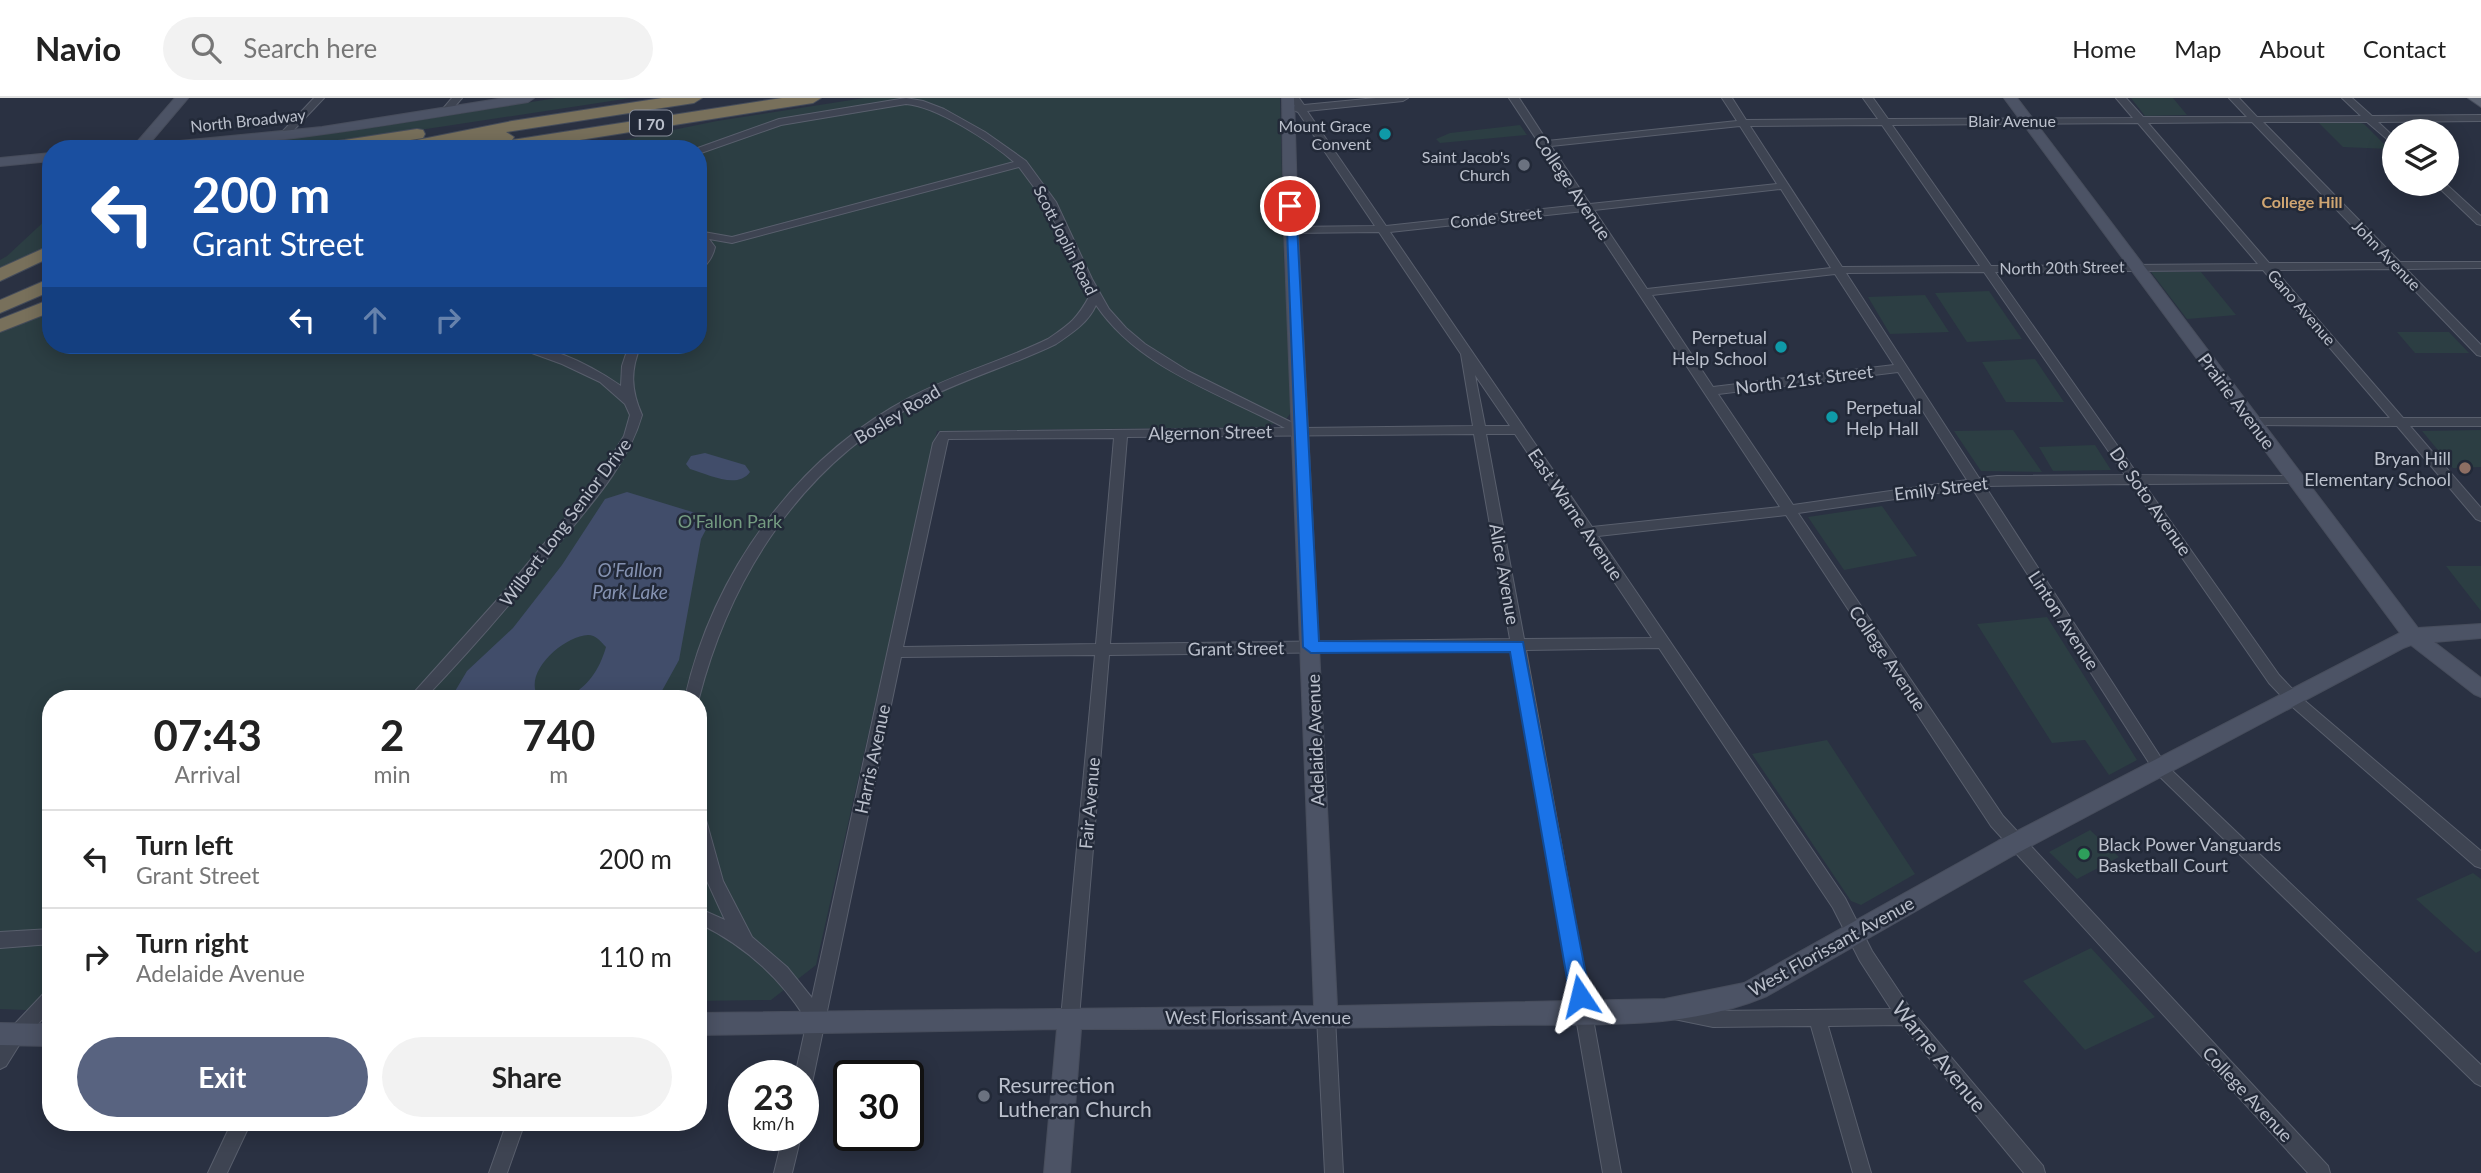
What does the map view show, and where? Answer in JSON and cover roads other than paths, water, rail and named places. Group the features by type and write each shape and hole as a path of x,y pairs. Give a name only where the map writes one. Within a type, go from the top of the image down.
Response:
{"highway":[{"name":"I 70","path":"444,140 560,118 694,98"},
{"path":"496,140 754,98"},
{"name":"I 70","path":"546,140 814,98"},
{"path":"611,140 814,98"},
{"path":"378,140 484,124 560,118"},
{"path":"0,275 42,254"},
{"path":"0,282 42,264"},
{"path":"0,295 42,276"},
{"path":"0,307 42,288"},
{"path":"0,326 42,309"}],"main road":[{"path":"145,140 181,98"},
{"name":"North Broadway","path":"225,140 285,134 528,98"},
{"name":"Prairie Avenue","path":"2010,98 2413,636 2481,689"},
{"path":"2475,98 2481,103"},
{"name":"Adelaide Avenue","path":"1293,103 1291,230 1326,1017"},
{"path":"0,162 42,158"},
{"name":"West Florissant Avenue","path":"707,1024 1326,1017 1583,1009 1665,1010 1738,998 2016,843 2413,636 2481,631"},
{"name":"Fair Avenue","path":"1057,1173 1070,1018"},
{"path":"7,1035 42,1035"}],"street":[{"path":"285,134 320,98"},
{"path":"446,111 457,98"},
{"path":"1293,103 1403,98"},
{"name":"College Avenue","path":"1514,98 1997,821 2321,1173"},
{"name":"Linton Avenue","path":"1727,98 2160,768 2481,1077"},
{"name":"De Soto Avenue","path":"1868,98 2274,679 2293,699 2481,861"},
{"name":"Gano Avenue","path":"2121,98 2481,516"},
{"name":"John Avenue","path":"2234,98 2481,352"},
{"path":"2347,98 2382,130"},
{"name":"Scott Joplin Road","path":"707,148 787,120 913,101 922,103 985,135 1023,163 1038,183 1068,237 1103,312 1147,351 1300,431"},
{"name":"East Warne Avenue","path":"1293,103 1385,229 1465,347 1518,430 1590,532 1839,903 1855,932"},
{"name":"Blair Avenue","path":"1544,144 1744,123 2481,118"},
{"path":"708,255 732,240 1023,163"},
{"name":"Conde Street","path":"1291,230 1385,229 1783,186"},
{"path":"2453,196 2481,222"},
{"path":"707,236 732,240"},
{"path":"707,243 710,247 708,255"},
{"name":"North 20th Street","path":"1644,293 1839,270 2481,265"},
{"name":"Bosley Road","path":"694,690 706,645 742,571 761,539 817,473 853,440 905,405 975,372 1042,346 1076,327 1087,317 1094,297"},
{"name":"Alice Avenue","path":"1465,347 1612,1173"},
{"path":"542,354 585,369 611,384 631,402"},
{"name":"Wilbert Long Senior Drive","path":"424,690 453,662 512,594 615,460 636,423 636,414 624,382 631,354"},
{"name":"North 21st Street","path":"1709,391 1899,368"},
{"path":"2253,422 2481,422"},
{"name":"Algernon Street","path":"944,435 1518,430"},
{"name":"Fair Avenue","path":"1070,1018 1121,433"},
{"name":"Harris Avenue","path":"808,1060 939,443 944,435"},
{"name":"Emily Street","path":"1590,532 1789,510 1975,483 2295,479"},
{"name":"Grant Street","path":"894,652 1662,643"},
{"path":"707,856 727,912 748,944"},
{"path":"707,920 748,944 789,978 804,996 817,1021"},
{"name":"Warne Avenue","path":"1855,932 1866,956 1906,1017 2036,1173"},
{"path":"0,940 42,937"},
{"path":"0,1060 7,1035 42,1006"},
{"path":"1665,1010 1713,1019 1906,1017"},
{"name":"Adelaide Avenue","path":"1326,1017 1334,1173"},
{"path":"1817,1018 1862,1173"},
{"path":"217,1173 238,1131"},
{"path":"498,1173 513,1131"},
{"path":"783,1173 788,1151"}],"water":[{"path":"705,453 745,465 750,472 738,480 730,480 690,469 686,464 691,456"},
{"name":"O'Fallon Park Lake","path":"627,492 712,518 701,539 679,660 662,690 578,690 596,671 606,647 596,637 588,635 567,642 547,658 536,678 536,690 456,690 467,671 513,628 562,565 605,499"}],"place":[{"name":"Mount Grace Convent","path":"1385,134"},
{"name":"Saint Jacob's Church","path":"1524,165"},
{"name":"Perpetual Help School","path":"1781,347"},
{"name":"Perpetual Help Hall","path":"1832,417"},
{"name":"Bryan Hill Elementary School","path":"2465,468"},
{"name":"Black Power Vanguards Basketball Court","path":"2084,854"},
{"name":"Resurrection Lutheran Church","path":"984,1096"}],"district":[{"name":"College Hill","path":"2302,201"}],"park label":[{"name":"O'Fallon Park","path":"730,521"}]}
